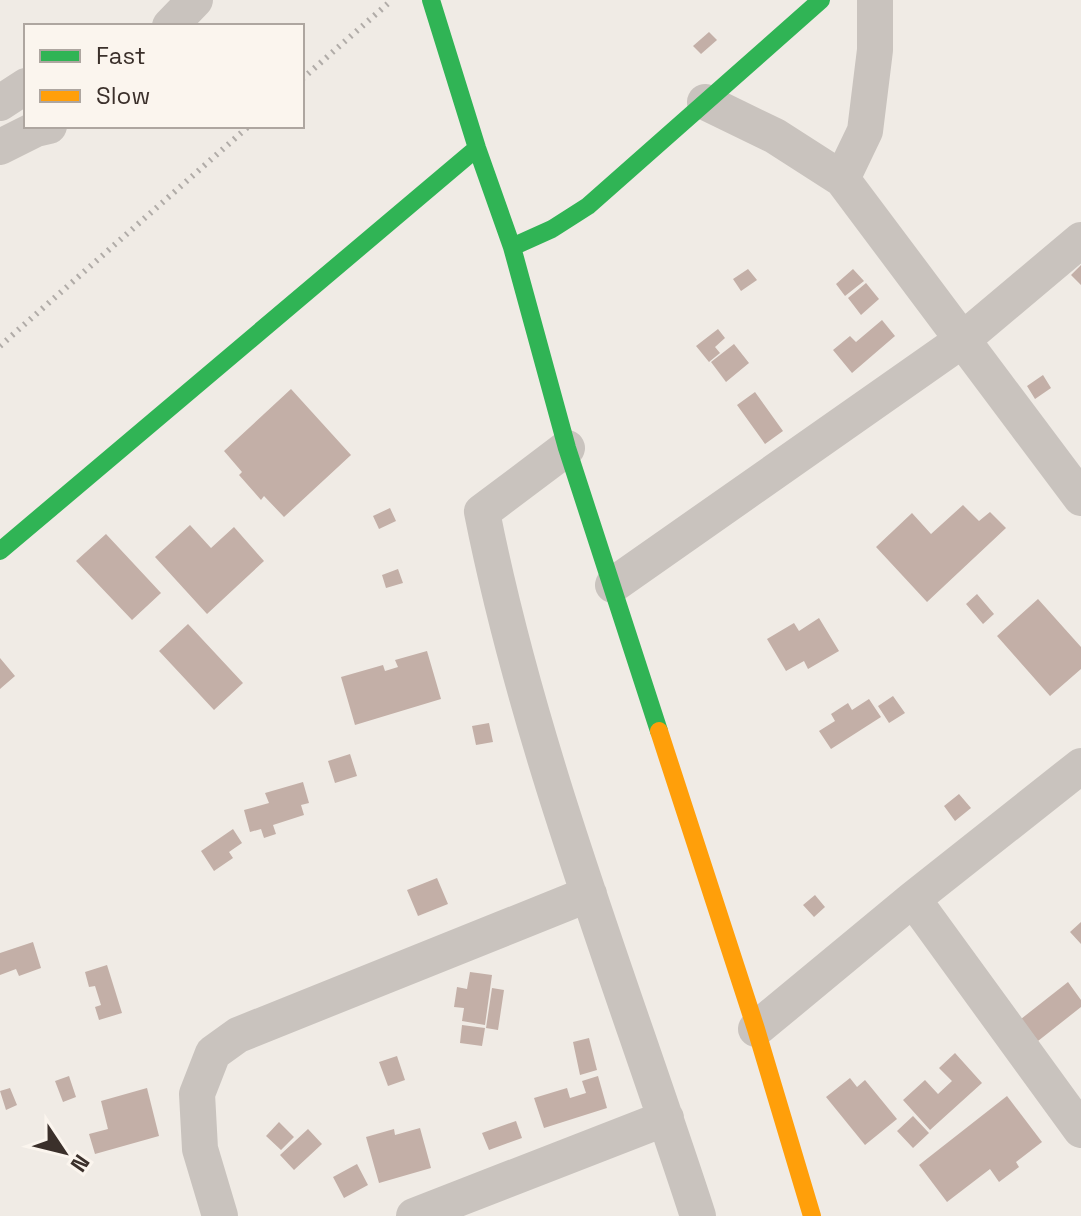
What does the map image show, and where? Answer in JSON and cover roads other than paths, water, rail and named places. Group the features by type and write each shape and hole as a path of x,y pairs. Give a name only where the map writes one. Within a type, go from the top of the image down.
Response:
{"street":[{"path":"172,24 195,0"},
{"path":"431,0 477,148 512,247 567,448 756,1029 812,1216"},
{"path":"512,247 552,229 588,206 821,0"},
{"path":"842,179 865,131 875,50 875,0"},
{"path":"0,103 24,87"},
{"path":"705,102 775,136 842,179 1081,498"},
{"path":"0,147 40,128"},
{"path":"0,551 477,148"},
{"path":"613,585 961,341 1081,240"},
{"path":"567,448 482,512 496,585 517,664 589,894 698,1216"},
{"path":"756,1029 1081,766"},
{"path":"220,1216 200,1149 197,1094 213,1053 238,1035 589,894"},
{"path":"913,899 1081,1130"},
{"path":"414,1216 666,1118"}],"railway":[{"path":"304,77 392,0"},
{"path":"0,346 247,128"}]}
